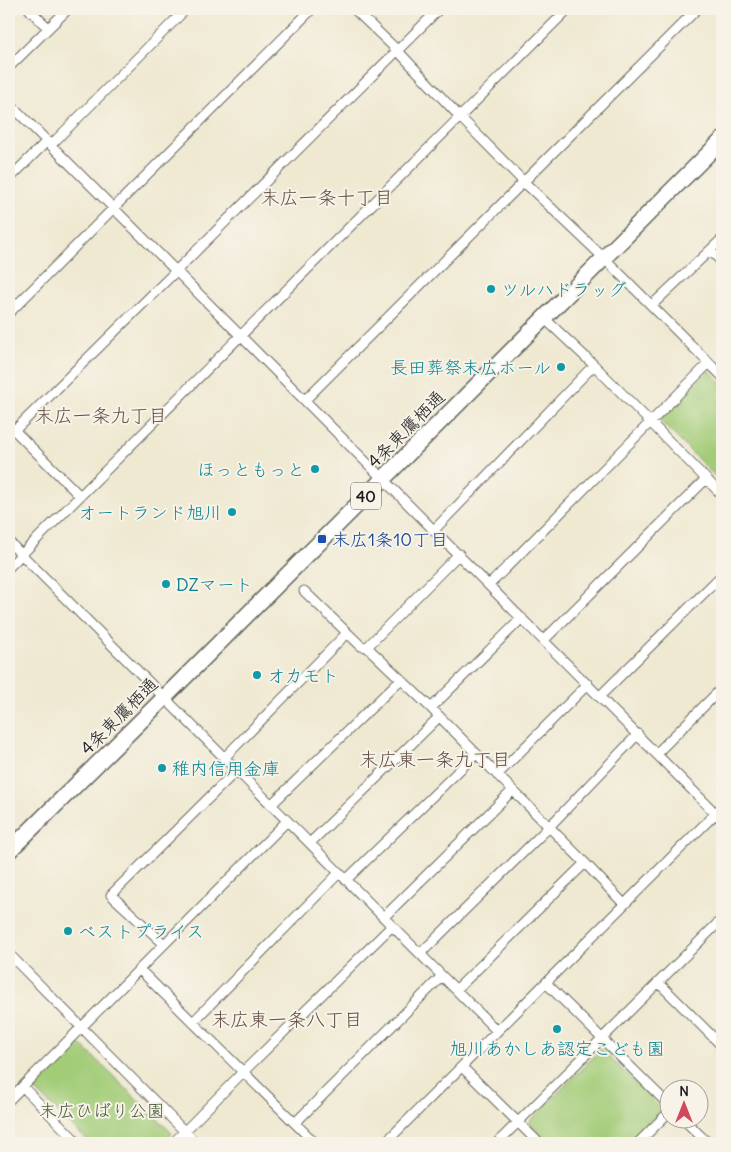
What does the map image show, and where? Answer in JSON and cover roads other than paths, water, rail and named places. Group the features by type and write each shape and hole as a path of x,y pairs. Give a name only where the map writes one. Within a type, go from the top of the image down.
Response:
{"highway":[{"name":"4条東鷹栖通","path":"9,851 722,140"}],"street":[{"path":"29,9 48,28"},
{"path":"9,67 68,9"},
{"path":"9,179 49,143 186,9"},
{"path":"9,313 312,9"},
{"path":"354,9 397,50 524,182 652,305 722,376"},
{"path":"80,496 12,428 176,271 439,9"},
{"path":"9,567 568,9"},
{"path":"305,400 697,9"},
{"path":"9,103 638,734 720,813 624,904 385,1143"},
{"path":"652,305 722,239"},
{"path":"711,251 722,262"},
{"path":"544,318 594,365 722,496"},
{"path":"489,585 709,362"},
{"path":"434,530 594,365"},
{"path":"544,640 706,479"},
{"path":"9,542 497,1031"},
{"path":"367,647 459,554"},
{"path":"600,696 722,575"},
{"path":"304,591 361,646 367,647 431,708 624,904"},
{"path":"431,708 522,618"},
{"path":"224,758 347,633"},
{"path":"271,805 401,679"},
{"path":"497,775 588,684"},
{"path":"658,753 722,688"},
{"path":"310,843 439,717"},
{"path":"420,954 549,827 638,734"},
{"path":"346,880 476,754"},
{"path":"164,944 110,895 237,770"},
{"path":"384,917 512,791"},
{"path":"9,1100 287,820"},
{"path":"456,990 585,863"},
{"path":"194,1022 339,873"},
{"path":"496,1143 722,919"},
{"path":"173,1143 392,926"},
{"path":"715,926 722,934"},
{"path":"9,954 196,1143"},
{"path":"139,969 315,1143"},
{"path":"295,1123 442,976"},
{"path":"659,982 722,1046"},
{"path":"546,983 658,1094"},
{"path":"462,1067 539,1143"},
{"path":"23,1087 74,1142"},
{"path":"638,1143 658,1123"},
{"path":"694,1130 708,1143"}],"place":[{"name":"ツルハドラッグ","path":"491,289"},
{"name":"長田葬祭末広ホール","path":"561,367"},
{"name":"ほっともっと","path":"315,469"},
{"name":"オートランド旭川","path":"232,512"},
{"name":"末広1条10丁目","path":"322,539"},
{"name":"DZマート","path":"166,584"},
{"name":"オカモト","path":"257,675"},
{"name":"稚内信用金庫","path":"162,768"},
{"name":"ベストプライス","path":"68,931"},
{"name":"旭川あかしあ認定こども園","path":"557,1029"}],"district":[{"name":"末広一条十丁目","path":"327,197"},
{"name":"末広一条九丁目","path":"101,415"},
{"name":"末広東一条九丁目","path":"435,759"},
{"name":"末広東一条八丁目","path":"287,1019"}],"park label":[{"name":"末広ひばり公園","path":"102,1110"}]}
